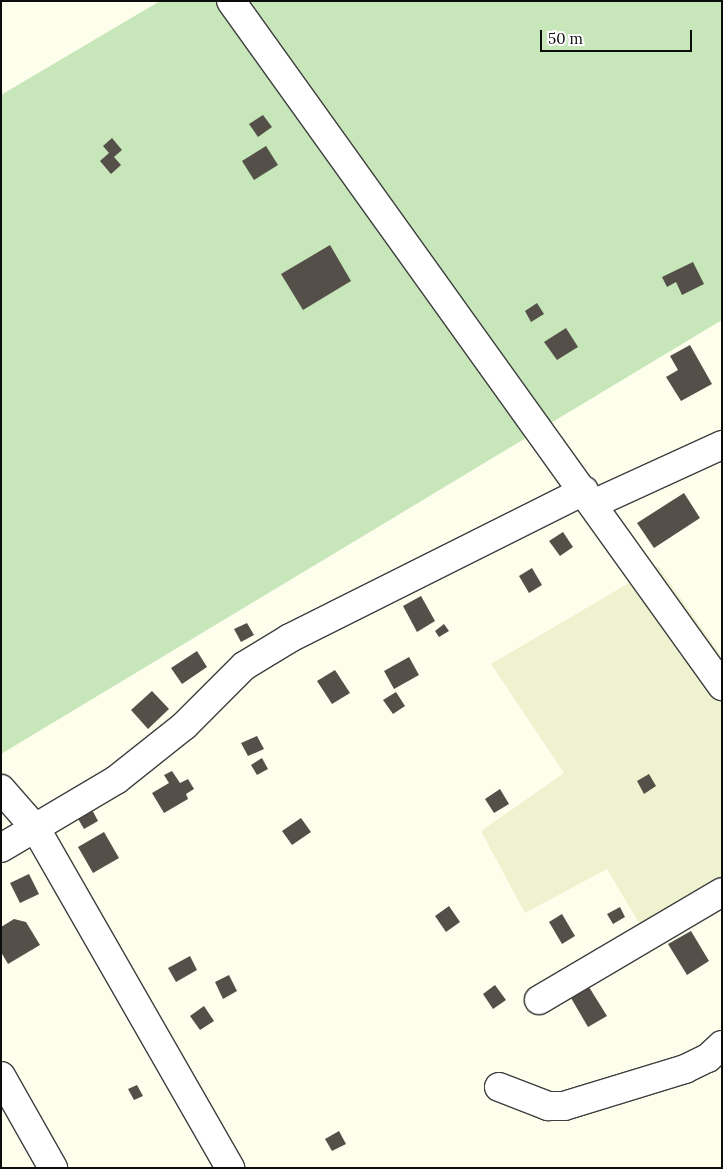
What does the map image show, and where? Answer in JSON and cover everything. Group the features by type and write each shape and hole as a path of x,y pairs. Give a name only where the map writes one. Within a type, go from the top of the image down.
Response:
{"street":[{"path":"231,1 721,682"},
{"path":"1,848 116,780 184,726 244,666 290,638 589,498 722,444"},
{"path":"1,789 36,829 230,1168"},
{"path":"540,1000 722,892"},
{"path":"500,1087 548,1106 564,1106 685,1069 708,1058 722,1045"},
{"path":"1,1076 53,1168"}],"green space":[{"path":"160,1 722,1 722,320 1,754 1,95"},
{"path":"658,566 722,657 722,880 642,928 607,869 525,913 481,831 564,773 491,664"}],"building":[{"path":"263,115 272,127 258,137 249,124"},
{"path":"112,138 122,150 114,157 121,165 111,174 100,161 109,153 103,146"},
{"path":"266,146 278,165 254,180 242,161"},
{"path":"330,245 351,281 303,310 281,274"},
{"path":"693,262 704,284 682,295 676,282 667,287 662,277"},
{"path":"537,303 544,314 531,322 525,311"},
{"path":"566,328 578,347 557,360 544,342"},
{"path":"690,345 712,384 681,401 666,377 678,370 670,356"},
{"path":"684,493 700,518 654,548 637,523"},
{"path":"563,532 573,547 560,556 549,541"},
{"path":"532,568 542,585 529,593 519,576"},
{"path":"421,596 435,621 417,632 403,606"},
{"path":"247,623 254,635 241,642 234,629"},
{"path":"444,624 449,631 439,637 435,631"},
{"path":"197,651 207,667 182,684 171,668"},
{"path":"409,657 419,675 394,689 384,671"},
{"path":"335,670 350,693 332,704 317,681"},
{"path":"152,691 169,709 148,729 131,710"},
{"path":"396,692 405,706 393,714 383,700"},
{"path":"257,736 264,749 248,756 241,743"},
{"path":"262,758 268,769 257,775 251,765"},
{"path":"172,771 180,783 188,779 194,789 186,794 188,799 164,813 152,793 169,783 164,775"},
{"path":"649,774 656,786 644,794 637,781"},
{"path":"500,789 509,804 494,813 485,799"},
{"path":"89,804 98,821 84,829 74,812"},
{"path":"301,818 311,832 292,845 282,831"},
{"path":"104,832 119,858 93,873 78,847"},
{"path":"29,874 39,894 20,903 10,883"},
{"path":"449,906 460,922 446,932 435,916"},
{"path":"620,907 625,917 613,924 607,914"},
{"path":"562,914 575,936 562,944 549,922"},
{"path":"14,919 26,922 40,945 8,964 1,952 1,927"},
{"path":"691,931 709,961 687,975 668,944"},
{"path":"190,956 197,970 176,982 168,968"},
{"path":"229,975 237,991 223,999 215,982"},
{"path":"495,985 506,1000 493,1009 483,994"},
{"path":"589,987 607,1016 588,1027 571,998"},
{"path":"204,1006 214,1021 200,1030 190,1016"},
{"path":"137,1085 143,1096 134,1100 128,1089"},
{"path":"339,1131 346,1144 332,1151 325,1139"}]}
